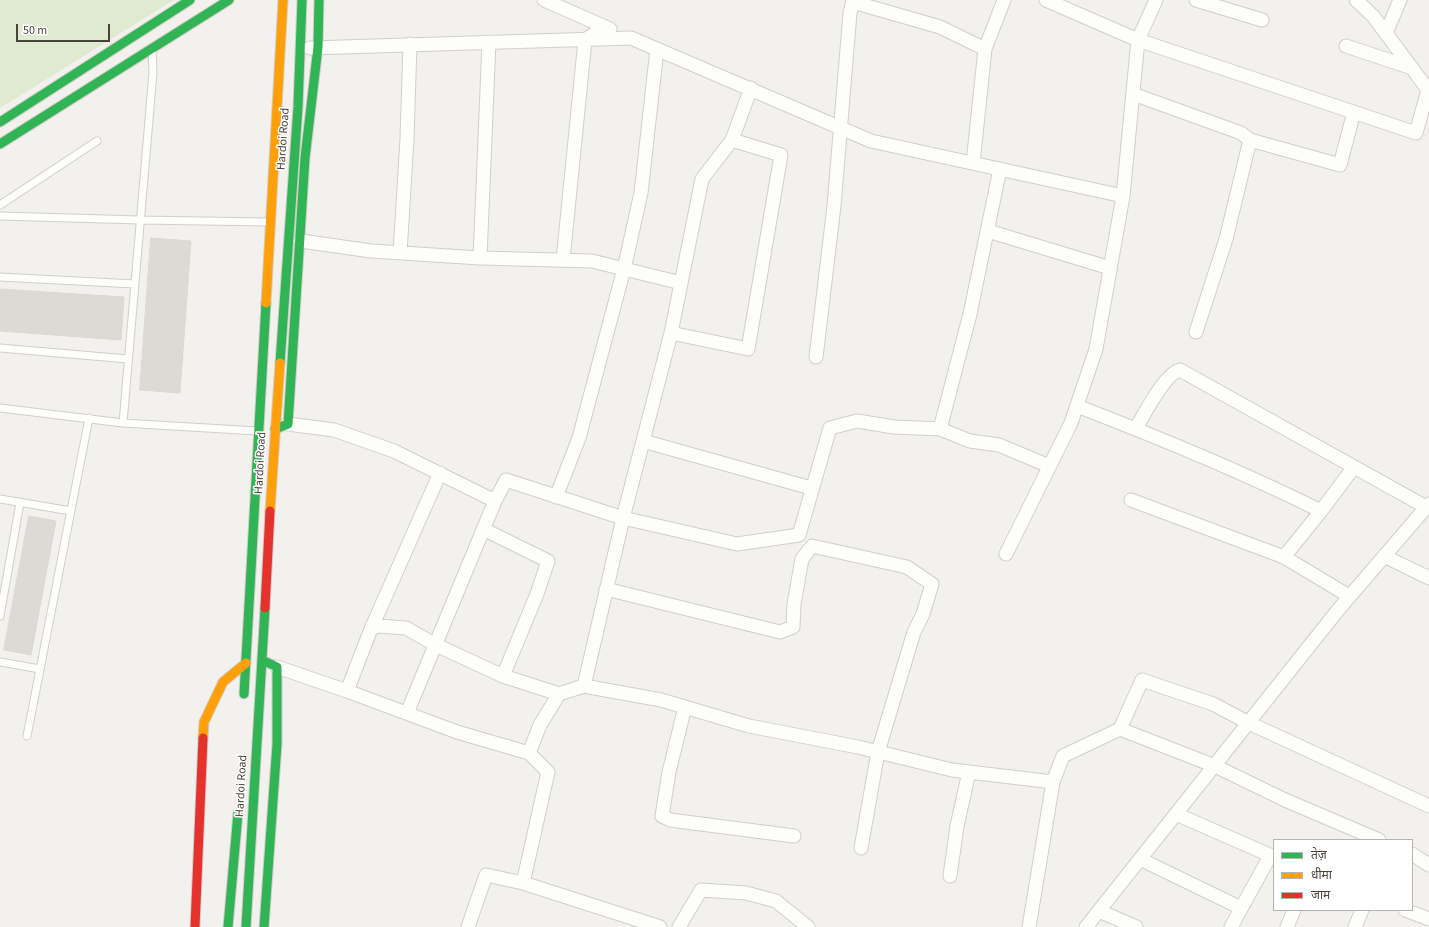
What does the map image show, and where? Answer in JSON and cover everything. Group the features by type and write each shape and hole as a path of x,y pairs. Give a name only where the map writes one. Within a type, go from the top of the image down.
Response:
{"main road":[{"path":"0,144 147,39 190,0"},
{"path":"0,122 147,39 229,0"},
{"name":"Hardoi Road","path":"244,701 283,0"},
{"name":"Hardoi Road","path":"246,927 275,429 298,107 302,0"},
{"path":"275,429 288,424 301,241 305,158 318,47 319,0"},
{"path":"262,660 277,668 277,744 264,927"},
{"path":"195,927 204,722 223,682 246,663"},
{"name":"Hardoi Road","path":"228,927 238,801"}],"street":[{"path":"544,0 871,141 1123,196"},
{"path":"973,163 985,49 1004,0"},
{"path":"1006,554 1071,423 1096,349 1123,196 1138,40 1156,0"},
{"path":"1196,0 1262,20"},
{"path":"1054,2 1138,40 1416,133 1428,90 1373,16 1356,0"},
{"path":"1386,33 1400,0"},
{"path":"816,357 834,206 850,13 853,1 940,27 985,49"},
{"path":"563,260 585,40 604,27"},
{"path":"300,49 318,47 632,38"},
{"path":"480,258 489,42"},
{"path":"400,253 407,139 410,44"},
{"path":"1346,46 1412,68"},
{"path":"556,497 579,438 624,269 641,193 657,49"},
{"path":"584,686 606,589 671,333 702,179 732,140 751,88"},
{"path":"1133,94 1241,133 1250,140 1340,165 1354,112"},
{"path":"671,333 748,349 781,155 732,140"},
{"path":"1196,332 1226,240 1250,140"},
{"path":"940,429 970,314 1000,169"},
{"path":"988,231 1110,268"},
{"path":"301,241 371,251 400,253 480,258 592,261 681,283"},
{"path":"1086,927 1349,596 1428,505 1354,467 1180,370 1175,371 1167,378 1136,428"},
{"path":"1077,406 1136,428 1278,490 1321,511"},
{"path":"407,713 495,501 506,480 624,518 737,544 799,535 811,488 830,428 857,421 894,427 940,429 970,441 999,444 1049,466"},
{"path":"288,424 334,430 394,451 495,501"},
{"path":"643,441 811,488"},
{"path":"1284,557 1354,467"},
{"path":"347,691 371,629 440,473"},
{"path":"1131,500 1284,557 1349,596"},
{"path":"484,530 548,560 537,594 503,676"},
{"path":"606,589 780,632 793,627 794,604 802,559 812,546 907,567 932,584 923,614 914,632 878,752 861,848"},
{"path":"1384,556 1429,578"},
{"path":"371,629 378,626 406,628 436,645 503,676 559,694 584,686 661,700 749,726 878,752 952,770 1053,782"},
{"path":"277,668 347,691 457,732 529,753 548,772 523,883"},
{"path":"1029,927 1053,782 1063,756 1120,729 1142,680 1212,704 1249,723 1429,806"},
{"path":"529,753 540,725 559,694"},
{"path":"685,707 670,772 662,816 670,820 794,836"},
{"path":"1120,729 1215,766 1285,800 1377,839"},
{"path":"950,876 957,826 969,772"},
{"path":"1176,814 1272,856 1231,927"},
{"path":"1413,855 1429,865"},
{"path":"1140,859 1241,908"},
{"path":"468,927 486,875 523,883 660,927"},
{"path":"679,927 701,890 746,893 776,901 808,927"},
{"path":"1099,911 1136,927"},
{"path":"1287,927 1294,911"},
{"path":"1355,927 1362,911"},
{"path":"1408,911 1429,919"},
{"path":"1428,927 1429,923"}],"lane":[{"path":"123,423 153,73 147,39"},
{"path":"0,205 97,141"},
{"path":"0,216 271,222"},
{"path":"0,277 135,284"},
{"path":"0,348 128,359"},
{"path":"0,408 123,423 259,431"},
{"path":"26,736 89,418"},
{"path":"0,499 71,511"},
{"path":"0,616 20,503"},
{"path":"0,662 40,669"}],"green space":[{"path":"0,0 174,0 0,108"}],"building":[{"path":"151,238 191,241 180,393 140,390"},
{"path":"0,289 124,297 121,340 0,331"},
{"path":"29,516 56,521 31,655 4,650"}],"traffic: fast":[{"path":"0,122 190,0"},
{"path":"0,144 229,0"},
{"path":"280,363 298,107 302,0"},
{"path":"275,429 288,424 305,158 318,47 319,0"},
{"path":"244,694 266,303"},
{"path":"246,927 265,608"},
{"path":"262,660 277,667 277,744 264,927"},
{"path":"228,927 238,813"}],"traffic: slow":[{"path":"266,303 283,0"},
{"path":"270,511 280,363"},
{"path":"203,738 204,722 223,682 246,663"}],"traffic: jam":[{"path":"265,608 270,511"},
{"path":"195,927 203,738"}]}
